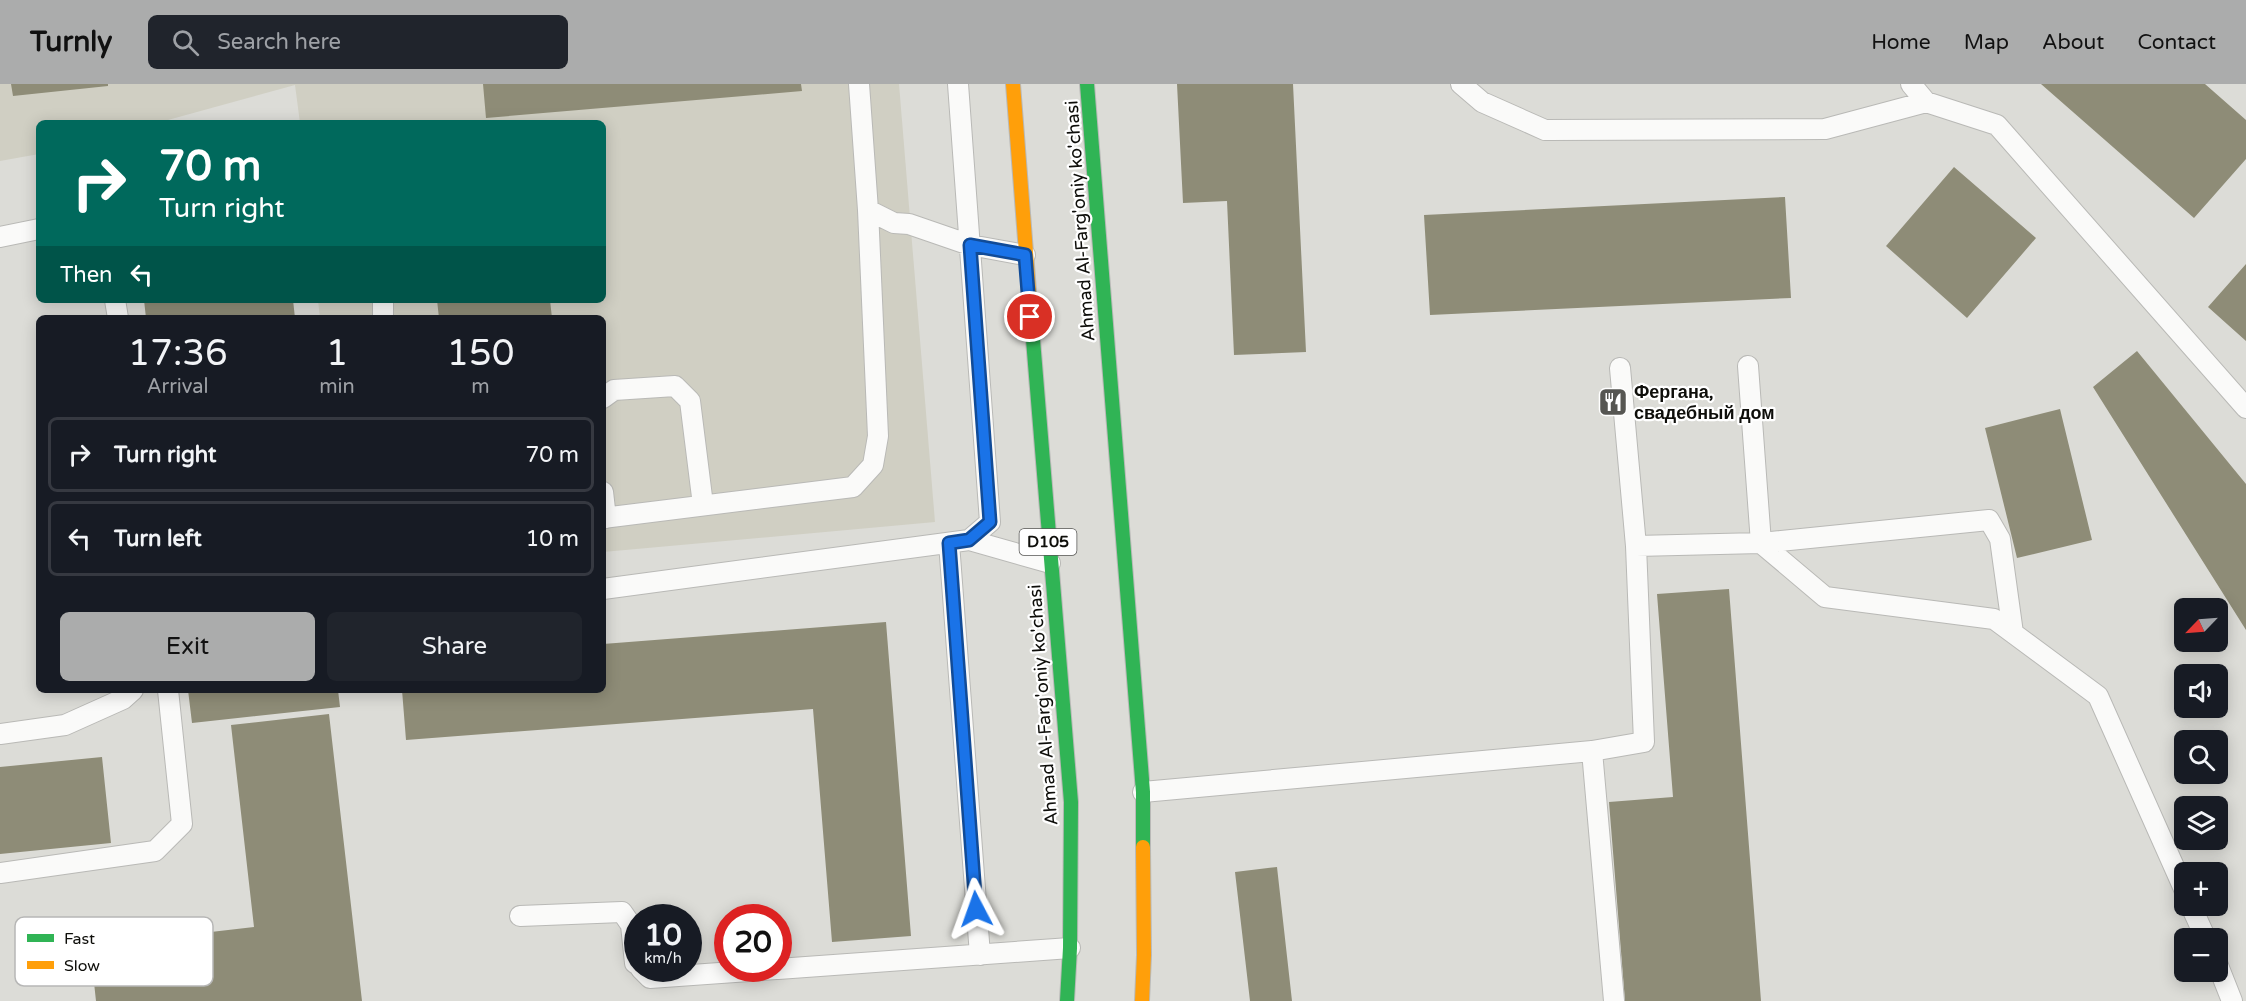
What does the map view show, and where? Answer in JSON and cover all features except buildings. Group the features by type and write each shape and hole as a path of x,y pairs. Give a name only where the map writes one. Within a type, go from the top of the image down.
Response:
{"highway":[{"name":"Ahmad Al-Farg'oniy ko'chasi","path":"1013,84 1025,255 1071,802 1070,948 1067,1001"},
{"name":"Ahmad Al-Farg'oniy ko'chasi","path":"1087,84 1143,792 1142,1001"}],"lane":[{"path":"606,518 852,487 873,465 879,436 868,210 859,84"},
{"path":"958,84 990,522 969,540"},
{"path":"1461,84 1482,102 1545,130 1825,129 1926,102"},
{"path":"1911,84 1926,102 1997,125 2246,408"},
{"path":"868,210 894,223 909,224 970,245 1025,255"},
{"path":"0,237 36,230"},
{"path":"1748,366 1761,543 1825,597 1994,619 2098,696 2174,867"},
{"path":"1143,792 1592,751 1644,742 1636,546 1620,368"},
{"path":"606,396 614,390 675,386 690,401 704,505"},
{"path":"1636,546 1761,543 1989,520 2000,539 2013,633"},
{"path":"606,589 969,540 1050,563"},
{"path":"949,543 980,955"},
{"path":"0,734 66,725 123,699 130,693"},
{"path":"0,873 155,851 182,824 168,693"},
{"path":"1592,751 1614,1001"},
{"path":"520,916 622,912 624,915"},
{"path":"792,968 1070,948"},
{"path":"2224,982 2232,1001"}],"shaded area":[{"path":"0,84 899,84 935,522 606,552 606,315 320,315 318,303 606,303 606,120 300,120 295,85 168,120 36,120 36,155 0,161"}],"traffic: fast":[{"path":"1087,84 1143,792 1143,847"},
{"path":"1029,291 1071,802 1070,948 1067,1001"}],"traffic: slow":[{"path":"1013,84 1029,291"},
{"path":"1142,1001 1143,847"}],"place":[{"name":"Фергана, свадебный дом","path":"1613,402"}],"route":[{"path":"976,909 949,543 969,540 990,522 970,245 1025,255 1030,317"}]}
